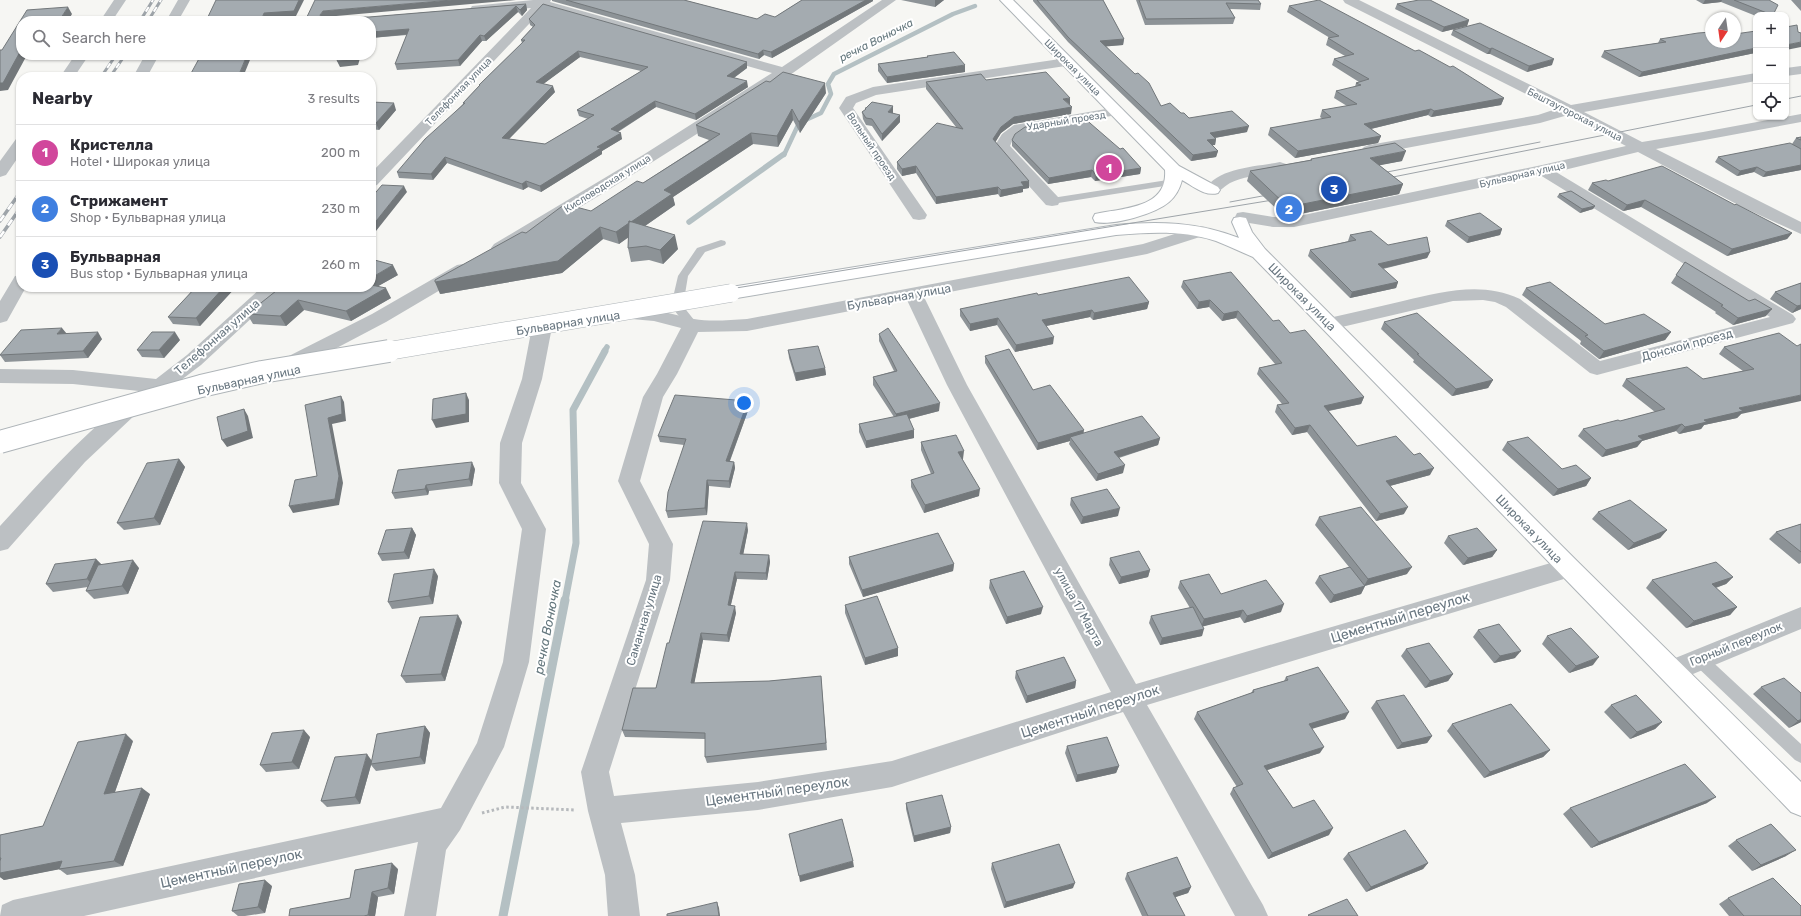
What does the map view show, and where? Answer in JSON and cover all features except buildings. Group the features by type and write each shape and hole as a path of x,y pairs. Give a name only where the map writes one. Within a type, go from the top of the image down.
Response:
{"main road":[{"name":"Широкая улица","path":"1006,0 1117,111 1171,182 1212,190"},
{"path":"0,426 202,371 331,344 1116,230 1167,226 1200,231 1224,230 1234,227 1238,210 1212,190 1201,188 1181,189 1171,182"},
{"path":"1171,182 1162,202 1162,209 1166,216 1187,228 1200,231"},
{"path":"0,442 201,386 262,372 1125,214 1143,210 1171,182"},
{"name":"Широкая улица","path":"1238,210 1244,233 1259,253 1568,568 1801,802"},
{"name":"Широкая улица","path":"1200,231 1221,236 1259,253"}],"street":[{"path":"109,16 120,0"},
{"path":"175,16 184,0"},
{"name":"Кисловодская улица","path":"272,374 379,318 563,211 785,72 890,0"},
{"name":"Бештаугорская улица","path":"1349,0 1569,110 1801,229"},
{"path":"463,10 543,2 785,72"},
{"name":"Телефонная улица","path":"376,177 543,2"},
{"path":"70,72 79,60"},
{"path":"143,72 149,60"},
{"name":"Вольный проезд","path":"919,215 846,108 851,100 873,91 1067,62"},
{"path":"1789,72 1801,70"},
{"path":"1358,152 1540,119 1569,110 1753,78"},
{"name":"Ударный проезд","path":"1052,201 1002,147 1007,137 1019,128 1117,111"},
{"name":"Бульварная улица","path":"1238,210 1273,222 1294,222 1400,202 1640,147 1703,137 1801,118"},
{"path":"0,172 16,149"},
{"path":"1212,190 1224,180 1234,176 1293,165"},
{"name":"Донской проезд","path":"1328,324 1452,295 1484,294 1500,296 1513,303 1597,368 1786,319 1542,170"},
{"name":"Бульварная улица","path":"129,409 272,374 630,313 659,315 692,325 722,327 747,325 1148,249 1200,231"},
{"path":"0,317 16,289"},
{"name":"Телефонная улица","path":"0,542 77,456 129,409 194,360 267,292"},
{"name":"улица 17 Марта","path":"913,294 958,385 1129,698 1252,916"},
{"name":"Саманная улица","path":"624,916 620,875 603,811 595,772 658,580 661,544 628,480 653,397 668,374 692,325"},
{"path":"420,916 432,844 450,820 490,746 516,662 534,529 510,483 511,443 532,379 542,327"},
{"path":"0,376 73,377 160,386"},
{"name":"Цементный переулок","path":"603,811 758,796 892,774 1129,698 1568,568"},
{"name":"Горный переулок","path":"1672,671 1801,618"},
{"name":"Цементный переулок","path":"12,916 450,820"}],"lane":[{"path":"1052,201 1171,182"},
{"path":"692,325 678,306 678,295 683,276 701,250 721,242"},
{"path":"1699,659 1801,755"}],"path":[{"path":"505,807 603,811"}],"waterway":[{"name":"речка Вонючка","path":"784,155 799,123 821,113 831,94 828,84 834,74 953,14 975,6"},
{"name":"речка Вонючка","path":"689,222 784,154"},
{"name":"речка Вонючка","path":"604,352 607,347"},
{"name":"речка Вонючка","path":"565,601 576,543 573,410 605,351"},
{"name":"речка Вонючка","path":"503,916 565,600"}],"tram line":[{"path":"1789,98 1801,96"},
{"path":"1383,179 1753,106"},
{"path":"1377,174 1540,142"},
{"path":"1230,202 1273,194"},
{"path":"0,437 199,382 309,358 1279,199"}],"railway":[{"path":"143,16 153,0"},
{"path":"151,16 161,0"},
{"path":"104,72 113,60"},
{"path":"113,72 122,60"},
{"path":"0,221 16,198"},
{"path":"0,237 16,214"}],"place":[{"name":"Кристелла","path":"1109,168"},
{"name":"Бульварная","path":"1334,189"},
{"name":"Стрижамент","path":"1289,209"}]}
